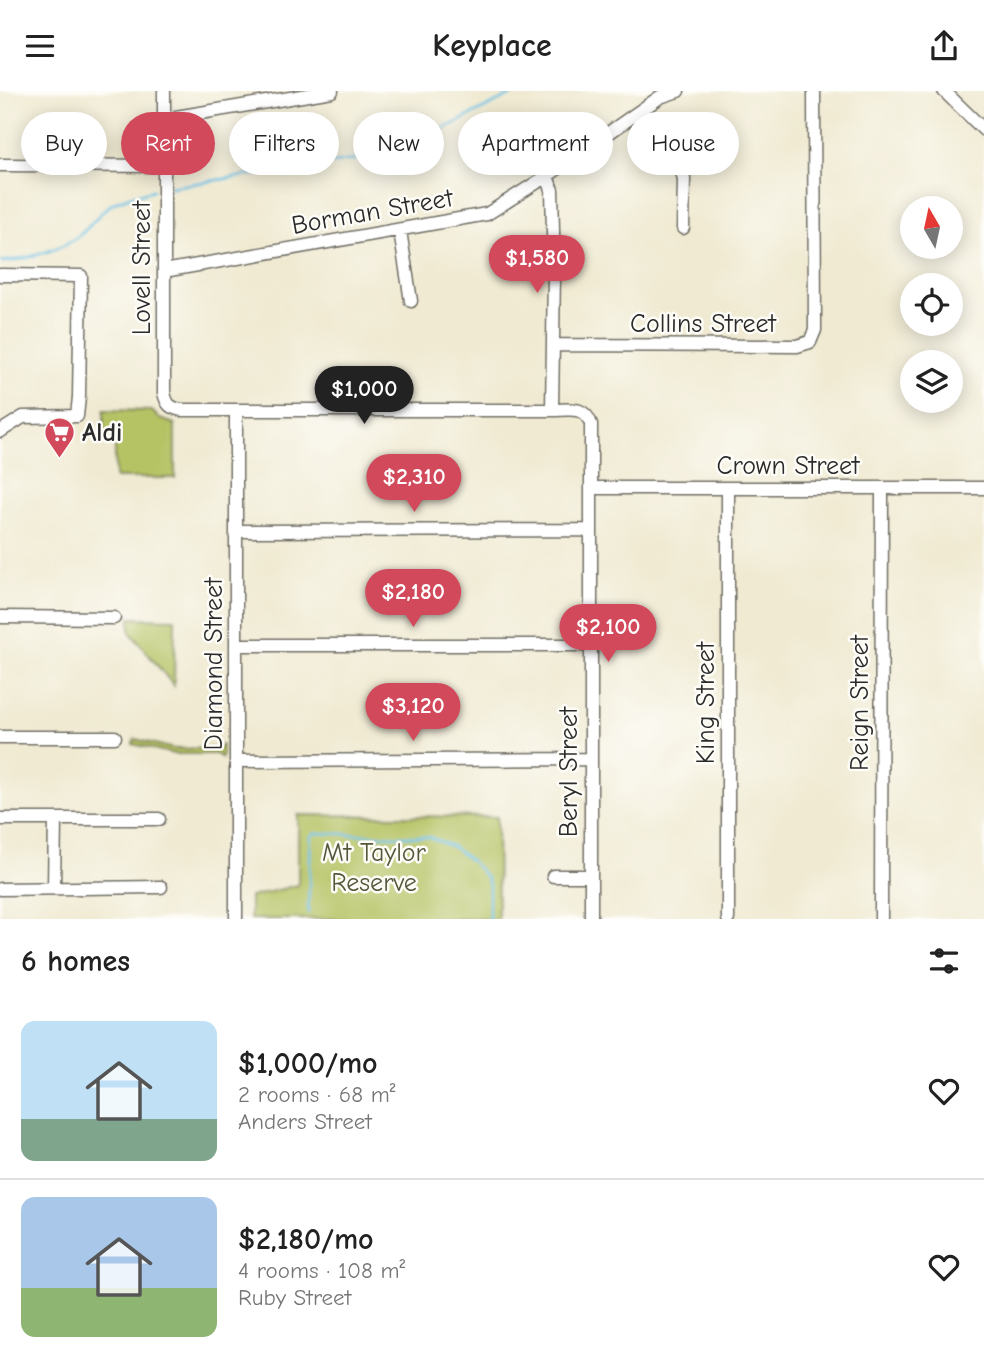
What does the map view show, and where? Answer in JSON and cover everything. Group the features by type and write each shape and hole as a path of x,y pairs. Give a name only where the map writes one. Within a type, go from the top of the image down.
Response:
{"street":[{"name":"Lovell Street","path":"164,91 164,112"},
{"path":"202,112 332,91"},
{"name":"Borman Street","path":"164,271 487,214 547,176 660,97 678,91"},
{"name":"Collins Street","path":"553,345 797,345 810,342 815,330 814,91"},
{"path":"944,91 984,130"},
{"path":"641,111 680,166 684,179 683,228"},
{"path":"0,165 121,166"},
{"name":"Lovell Street","path":"164,175 164,393 167,403 172,408 182,410 236,410"},
{"path":"236,410 552,410 554,272 552,190 547,176"},
{"path":"400,230 411,301"},
{"path":"0,275 80,276 77,416 23,417 1,431"},
{"name":"Diamond Street","path":"236,410 236,919"},
{"name":"Beryl Street","path":"552,410 581,411 588,415 591,424 591,919"},
{"name":"Crown Street","path":"592,488 984,488"},
{"name":"King Street","path":"728,488 728,919"},
{"name":"Reign Street","path":"881,919 882,488"},
{"path":"236,531 591,530"},
{"path":"0,617 114,618"},
{"path":"236,645 591,645"},
{"path":"0,737 115,737"},
{"path":"236,761 591,759"},
{"path":"0,819 159,819"},
{"path":"54,888 55,819"},
{"path":"553,876 591,876"},
{"path":"0,889 161,887"}],"green space":[{"path":"104,410 152,411 160,419 175,424 175,478 115,478 115,432 104,432"},
{"path":"130,618 175,619 174,686 130,632"},
{"path":"135,739 174,749 217,748 222,745 222,758 216,754 174,754 133,744"},
{"name":"Mt Taylor Reserve","path":"298,815 497,817 498,919 250,919 250,897 298,885"}],"waterway":[{"path":"170,187 394,154 519,91"},
{"path":"0,262 31,257 64,245 81,234 112,204 153,190"},
{"path":"308,913 311,836 315,833 429,837 453,847 486,877 489,885 489,919"}],"place":[{"name":"Aldi","path":"59,459"}]}
